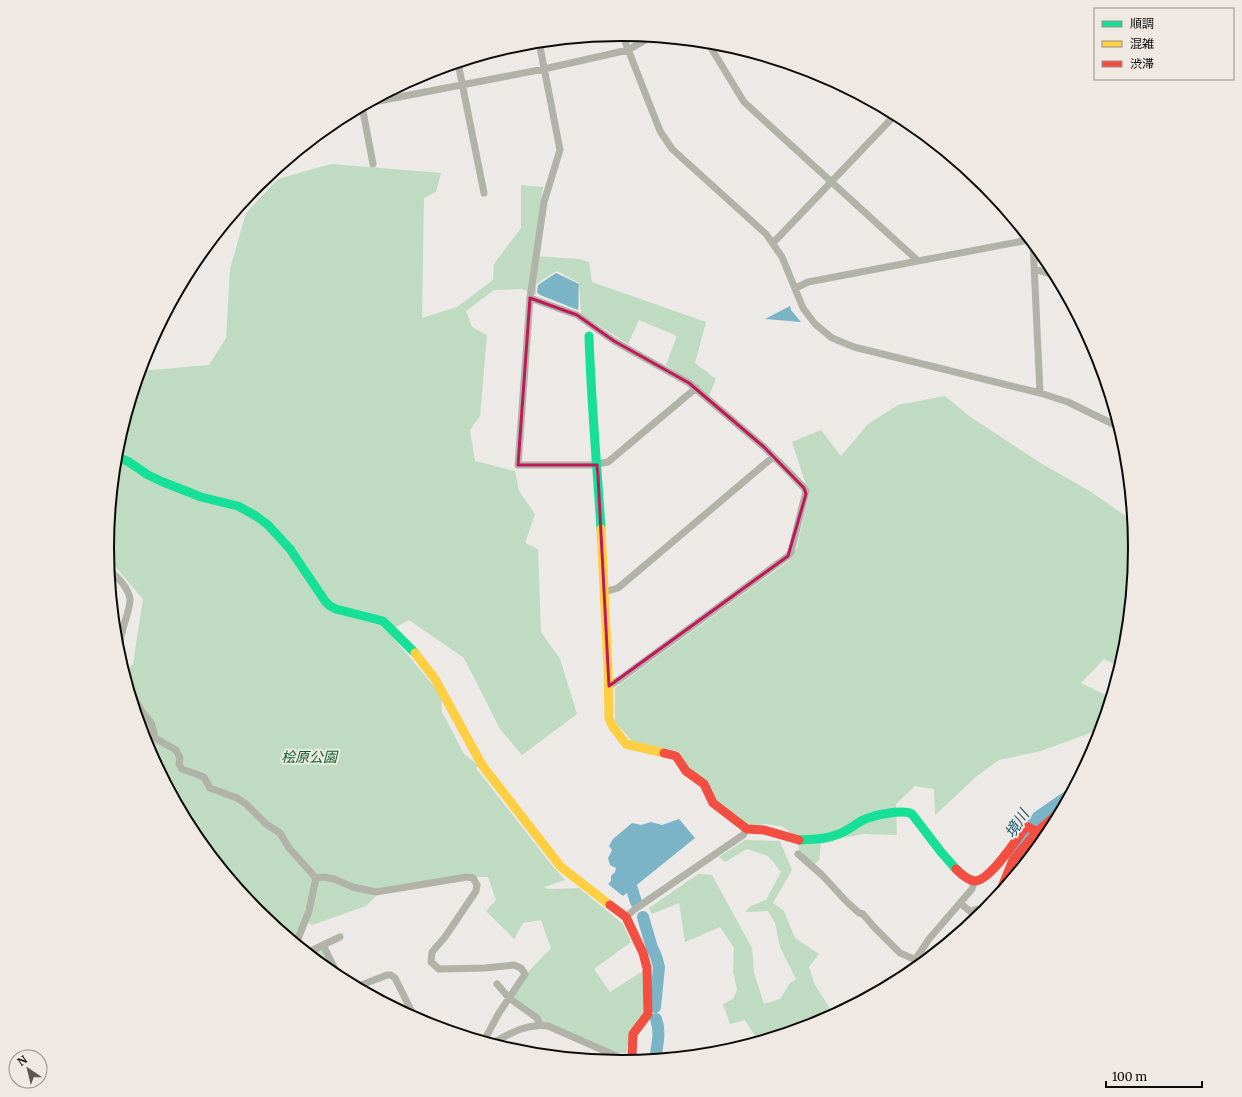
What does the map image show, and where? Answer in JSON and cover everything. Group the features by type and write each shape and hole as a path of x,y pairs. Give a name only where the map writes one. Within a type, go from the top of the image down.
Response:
{"street":[{"path":"625,41 660,131 672,149 766,234 782,257 803,308 815,324 832,338 854,347 1040,393 1068,402 1113,424"},
{"path":"384,100 544,69 628,50 643,42"},
{"path":"540,48 560,150 544,202 530,298 518,464 597,464 608,462 696,388"},
{"path":"712,50 744,102 917,260"},
{"path":"459,68 484,193"},
{"path":"363,112 373,164"},
{"path":"773,243 890,119"},
{"path":"796,288 808,282 1024,240"},
{"path":"1033,253 1040,393"},
{"path":"1035,269 1047,273"},
{"path":"530,298 577,315 614,341 689,383 773,457 806,491 791,552 788,556 609,686"},
{"path":"590,336 591,393 598,476 609,686 609,719 626,744 676,756 686,771 704,784 713,803 747,828 764,830 797,840 822,840 838,835 865,819 885,814 908,812 912,814 940,852 966,877 975,880 984,876 1004,858 1025,828 1028,827 1037,832"},
{"path":"604,592 618,588 773,457"},
{"path":"122,459 171,486 204,498 232,504 258,517 276,533 330,606 386,623 431,672 482,766 561,867 626,917 643,953 647,968 648,988 648,1014 633,1034 632,1056"},
{"path":"115,576 127,590 130,600 121,635"},
{"path":"137,702 152,724 155,738 176,750 180,758 178,764 182,769 204,777 208,786 212,790 242,801 266,824 280,833 289,848 316,878"},
{"path":"1012,872 1013,860 1037,832 1048,823"},
{"path":"626,917 635,909 743,835 747,828"},
{"path":"798,854 846,901 863,914 900,953 914,959 972,889 975,880"},
{"path":"316,878 324,877 334,879 353,888 376,892 467,877 473,878 477,885 476,891 445,937 432,952 431,962 439,969 444,970 506,965 518,966 522,968 525,974 485,1037"},
{"path":"298,940 309,911 316,878"},
{"path":"960,903 971,912 974,909 978,909"},
{"path":"312,951 340,937"},
{"path":"323,945 334,966"},
{"path":"362,985 391,974 395,978 411,1010"},
{"path":"497,984 509,998 533,1014 540,1024"},
{"path":"497,1041 524,1027 540,1024 548,1026 617,1056"},
{"path":"488,1038 502,1038"}],"highlighted area":[{"path":"530,298 577,315 614,341 689,383 764,447 804,488 806,494 788,556 609,686 598,476 597,465 518,465"}],"green space":[{"name":"桧原公園","path":"331,164 441,173 436,192 424,198 422,318 457,307 493,280 494,264 521,228 521,185 543,187 533,256 580,259 589,262 592,282 706,322 695,363 716,379 709,396 666,365 677,336 639,320 628,344 581,314 579,283 557,271 536,284 536,295 522,289 494,290 466,311 472,327 487,335 480,416 470,430 475,461 515,471 519,491 535,514 525,543 538,549 541,632 560,659 577,714 522,755 500,729 464,658 409,620 388,631 441,695 442,712 464,754 478,765 476,768 565,880 544,887 548,889 579,888 623,924 631,942 594,969 610,992 643,971 647,1006 631,1032 626,1053 613,1053 540,1023 508,993 551,948 541,920 523,923 514,939 486,911 496,900 488,877 455,877 382,890 366,906 312,925 305,921 298,939 262,907 239,883 218,857 181,802 152,743 140,712 128,669 133,664 143,599 115,566 115,515 123,449 140,385 146,371 209,365 226,338 230,269 246,213 278,179"},
{"path":"945,396 969,416 1042,464 1088,490 1127,517 1127,582 1119,648 1115,664 1104,659 1081,683 1107,696 1094,731 1041,751 999,760 978,775 935,815 934,789 915,786 896,804 897,835 864,834 826,841 821,844 819,860 814,865 799,852 798,838 781,826 764,824 750,827 715,802 689,769 680,752 633,742 615,722 615,688 790,560 797,547 809,494 792,442 821,430 841,456 868,424 898,405"},
{"path":"745,840 780,841 792,870 773,903 784,911 795,938 819,954 809,967 815,985 831,1010 784,1029 756,1038 745,1020 730,1024 723,1004 733,999 737,990 733,971 734,948 720,927 685,942 679,903 652,914 649,908 698,874 712,875 752,948 754,973 764,1004 780,999 790,983 796,979 780,947 775,923 768,911 745,912 751,906 766,900 781,872 768,856 747,849 725,862 719,857"},
{"path":"322,949 329,963 313,951"}],"water":[{"path":"556,273 579,284 578,310 540,295 537,292 538,285"},
{"path":"790,306 791,310 801,322 765,319"},
{"path":"679,819 695,838 623,896 608,884 611,881 611,876 615,872 616,868 610,865 608,858 612,850 609,846 613,839 632,823 641,825 651,822 662,825"}],"waterway":[{"name":"境川","path":"1017,855 1025,836 1038,817 1062,801"},
{"path":"632,889 636,902"},
{"path":"643,917 659,967 655,1007"},
{"path":"656,1019 658,1044 656,1055"}],"traffic: fast":[{"path":"589,336 601,529"},
{"path":"122,459 148,475 163,482 201,497 238,506 256,516 268,525 290,549 325,601 330,606 336,609 383,621 415,653"},
{"path":"799,840 831,837 843,832 863,820 874,816 902,812 912,814 956,869"}],"traffic: slow":[{"path":"601,529 609,719 626,744 664,753"},
{"path":"415,653 435,679 482,765 561,867 610,905"}],"traffic: jam":[{"path":"664,753 676,756 686,771 704,784 713,803 747,829 764,830 799,840"},
{"path":"1004,881 1013,860 1037,832 1048,823"},
{"path":"956,869 969,879 974,881 980,879 995,868 1025,828 1028,827 1037,832"},
{"path":"610,905 626,917 643,953 647,968 648,1014 633,1034 632,1056"}]}
